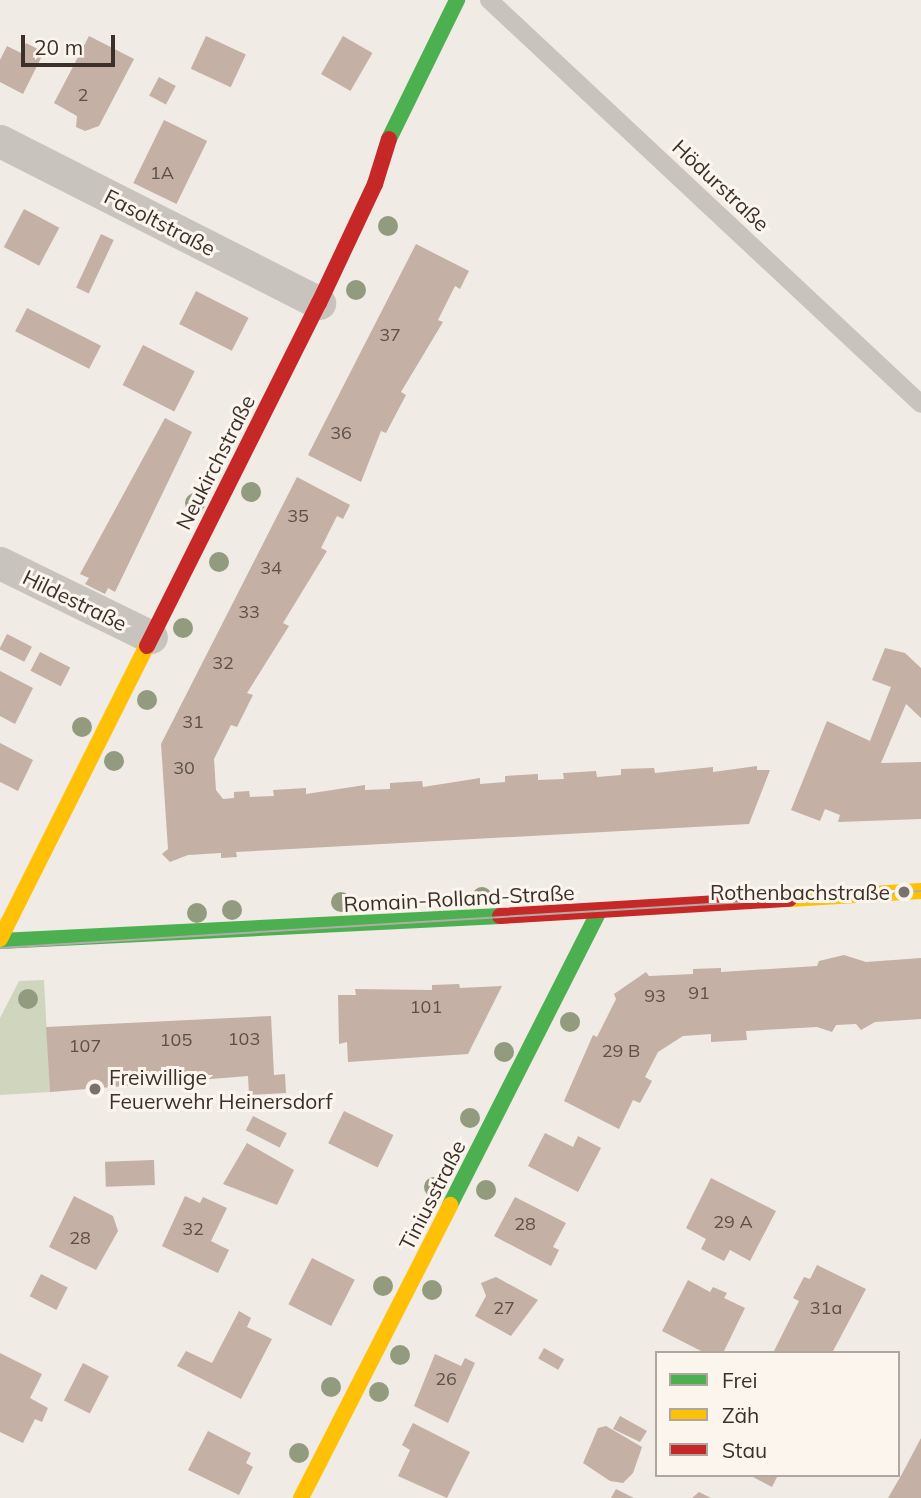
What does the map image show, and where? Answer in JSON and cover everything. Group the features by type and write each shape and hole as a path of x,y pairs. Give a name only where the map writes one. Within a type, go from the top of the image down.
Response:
{"street":[{"name":"Neukirchstraße","path":"0,940 319,303 374,184 392,128 457,0"},
{"name":"Fasoltstraße","path":"0,141 319,303"},
{"name":"Hildestraße","path":"0,564 150,637"},
{"name":"Romain-Rolland-Straße","path":"0,940 20,943 921,891"},
{"name":"Tiniusstraße","path":"301,1498 599,911"}],"lane":[{"name":"Hödurstraße","path":"489,0 921,404"}],"green space":[{"path":"44,980 50,1092 0,1095 0,1018 19,981"}],"building":[{"path":"89,36 134,59 99,126 85,131 76,127 77,116 54,103"},
{"path":"206,36 246,55 231,87 191,69"},
{"path":"343,36 372,53 350,91 321,74"},
{"path":"26,43 44,52 23,94 0,82 0,60 7,46 21,53"},
{"path":"159,77 176,86 166,104 149,96"},
{"path":"164,120 207,141 176,204 133,183"},
{"path":"24,209 59,228 39,266 4,247"},
{"path":"101,234 114,240 89,293 76,287"},
{"path":"416,244 469,271 460,289 455,286 438,320 443,322 401,392 406,395 386,433 381,431 361,482 308,455"},
{"path":"196,291 249,318 232,351 179,324"},
{"path":"27,308 101,346 89,369 15,331"},
{"path":"143,345 195,371 174,411 123,385"},
{"path":"165,418 192,432 115,592 108,588 105,594 85,584 89,578 80,574"},
{"path":"297,477 350,505 343,519 337,516 321,548 327,551 283,623 289,626 247,693 253,695 237,727 231,725 214,759 216,790 223,799 234,798 234,792 249,791 250,797 274,796 273,790 306,788 306,794 365,785 365,790 390,789 390,783 422,781 423,787 480,778 480,784 505,782 505,776 538,774 538,780 564,779 563,773 596,771 597,777 621,775 621,769 654,768 655,773 713,767 713,772 757,766 757,770 770,770 749,824 236,852 237,857 221,858 221,853 188,855 170,862 162,854 168,849 161,744"},
{"path":"7,634 32,647 24,662 0,650"},
{"path":"885,648 905,653 921,668 921,718 906,704 881,763 921,762 921,819 838,822 840,815 825,809 820,821 791,810 827,721 870,741 891,687 872,680"},
{"path":"40,652 70,667 61,686 30,671"},
{"path":"0,671 33,688 15,724 0,716"},
{"path":"0,743 33,760 18,791 0,782"},
{"path":"844,955 866,962 921,958 921,1019 875,1022 861,1030 856,1024 836,1025 832,1032 817,1027 746,1031 747,1040 711,1042 711,1034 683,1036 658,1052 645,1077 652,1081 640,1103 633,1100 619,1129 564,1101 593,1035 597,1037 616,999 614,994 646,972 649,976 693,974 693,969 721,968 721,972 817,966 819,961"},
{"path":"459,984 460,988 502,986 468,1054 348,1062 347,1042 339,1044 338,995 356,995 355,989 432,990 432,985"},
{"path":"271,1016 274,1075 285,1074 286,1093 249,1095 248,1076 50,1092 46,1027"},
{"path":"344,1111 393,1135 378,1167 328,1143"},
{"path":"253,1116 287,1133 280,1148 246,1130"},
{"path":"545,1133 573,1147 578,1136 601,1148 578,1192 528,1166"},
{"path":"247,1143 294,1170 277,1205 223,1184"},
{"path":"154,1160 155,1185 106,1187 105,1162"},
{"path":"711,1178 776,1211 750,1261 730,1250 724,1261 701,1249 706,1239 686,1228"},
{"path":"74,1196 113,1216 118,1231 96,1270 49,1247"},
{"path":"185,1196 200,1203 203,1197 227,1208 211,1241 229,1250 218,1273 162,1246"},
{"path":"515,1197 566,1223 553,1247 559,1250 551,1266 494,1236"},
{"path":"312,1258 355,1280 331,1326 288,1304"},
{"path":"817,1265 866,1289 833,1351 774,1351 799,1301 793,1298 804,1277 810,1279"},
{"path":"41,1274 68,1288 56,1310 30,1296"},
{"path":"496,1277 538,1300 511,1336 475,1316 486,1296 481,1283"},
{"path":"688,1280 710,1292 713,1287 727,1293 724,1298 745,1308 724,1351 701,1351 662,1331"},
{"path":"239,1311 251,1318 247,1327 272,1339 241,1399 177,1366 186,1351 212,1363"},
{"path":"544,1348 564,1359 558,1370 538,1358"},
{"path":"0,1353 42,1374 30,1398 48,1408 42,1422 35,1419 23,1443 0,1432"},
{"path":"435,1354 461,1366 465,1358 475,1363 448,1423 414,1406"},
{"path":"83,1363 109,1376 90,1414 64,1400"},
{"path":"620,1416 647,1431 640,1442 613,1429"},
{"path":"413,1423 470,1452 447,1498 398,1476 410,1450 402,1445"},
{"path":"606,1426 642,1447 633,1473 623,1483 610,1481 583,1463 598,1428"},
{"path":"208,1431 251,1453 246,1463 253,1467 239,1495 188,1470"},
{"path":"921,1438 921,1498 888,1498 902,1474"},
{"path":"753,1477 777,1477 772,1487"},
{"path":"616,1489 634,1498 611,1498"},
{"path":"699,1492 711,1498 692,1498"}],"tram line":[{"path":"0,948 921,891"}],"traffic: fast":[{"path":"389,139 457,0"},
{"path":"450,1205 599,911"},
{"path":"0,941 500,916"}],"traffic: slow":[{"path":"0,939 147,646"},
{"path":"790,899 921,891"},
{"path":"301,1498 450,1205"}],"traffic: jam":[{"path":"147,646 319,303 375,184 389,139"},
{"path":"500,916 790,899"}],"place":[{"name":"Rothenbachstraße","path":"904,892"},
{"name":"Freiwillige Feuerwehr Heinersdorf","path":"95,1089"}]}
